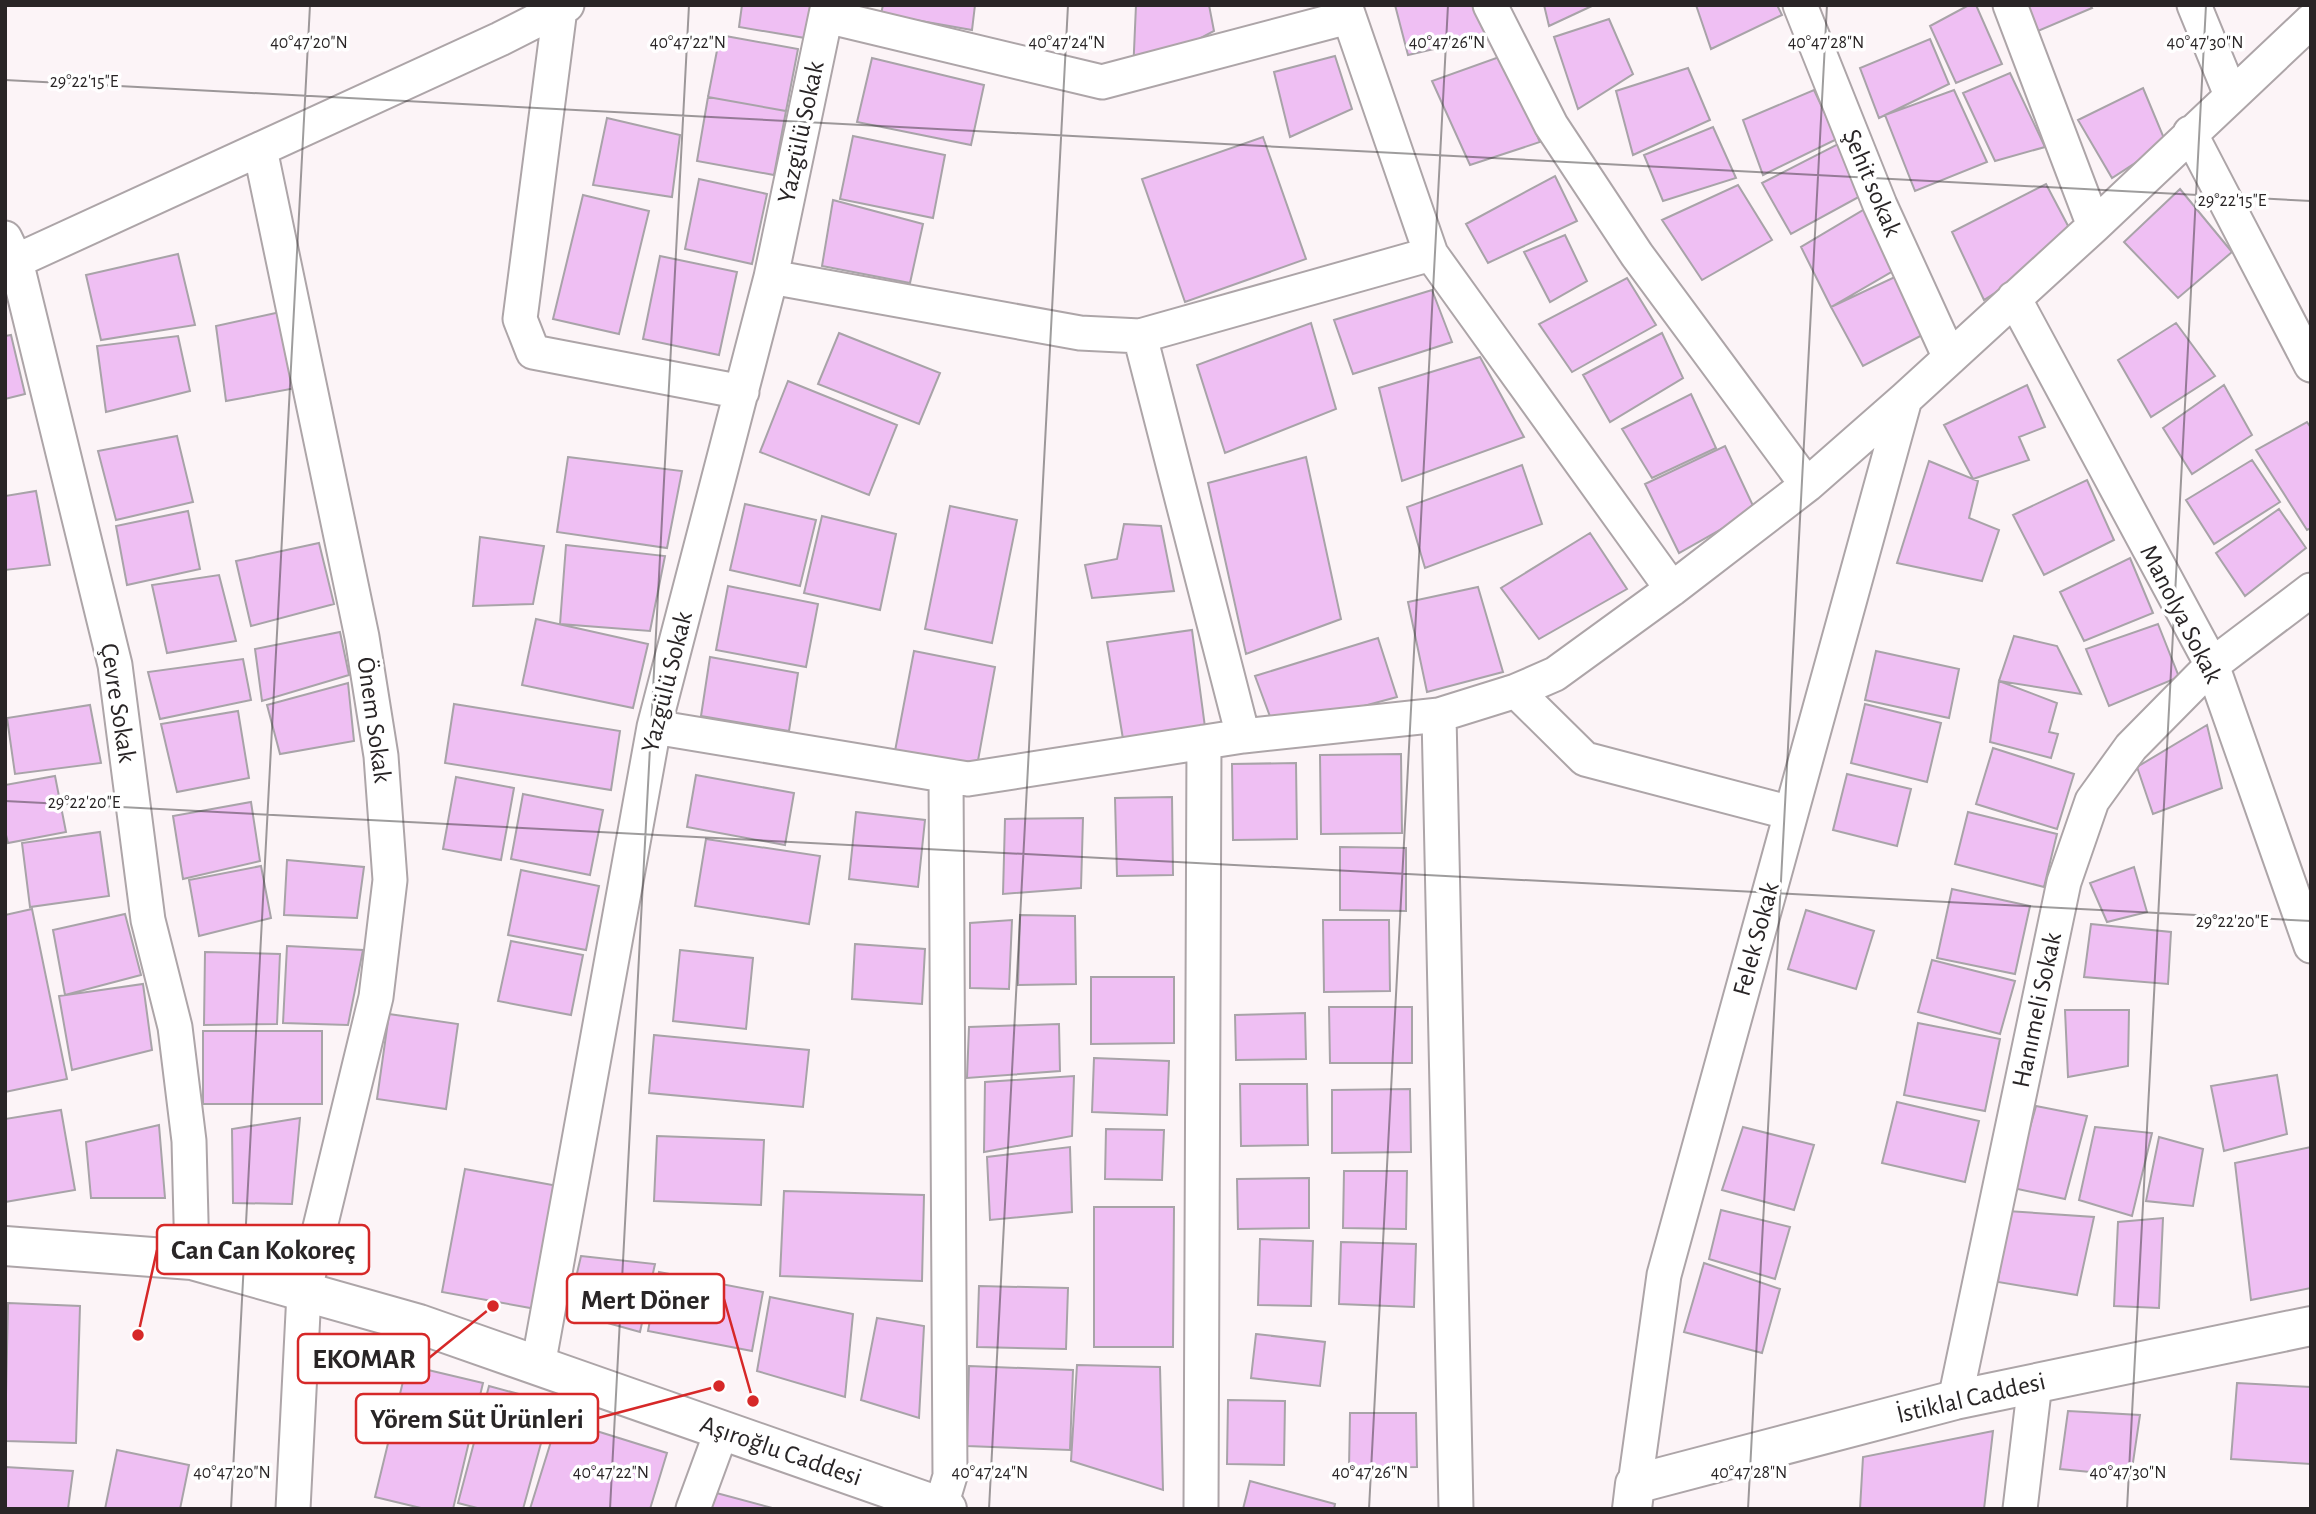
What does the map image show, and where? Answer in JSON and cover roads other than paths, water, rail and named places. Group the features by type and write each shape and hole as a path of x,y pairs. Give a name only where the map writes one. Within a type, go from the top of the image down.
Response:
{"street":[{"path":"1490,5 1551,125 1637,255 1807,485"},
{"name":"Şehit sokak","path":"1800,5 1880,205 1950,358"},
{"path":"2010,5 2094,226"},
{"path":"2194,5 2231,95"},
{"path":"11,249 260,149 500,39 563,7"},
{"path":"563,7 520,319 533,352 742,392"},
{"path":"827,10 1102,82 1346,11 1431,254 1672,589"},
{"name":"Yazgülü Sokak","path":"538,1366 653,727 771,277 827,10"},
{"path":"653,727 968,779 1243,736 1439,715 1516,691 1555,674 1672,589 1807,485 2094,226 2311,21"},
{"path":"2190,134 2311,365"},
{"name":"Önem Sokak","path":"260,149 362,636 381,756 390,880 376,998 304,1293 293,1509"},
{"name":"Çevre Sokak","path":"11,249 115,665 148,920 175,1027 189,1141 192,1260"},
{"path":"771,277 1080,333 1140,336 1431,254"},
{"name":"Manolya Sokak","path":"2014,298 2211,666 2311,946"},
{"path":"1140,336 1243,736"},
{"name":"Felek Sokak","path":"1634,1497 1664,1275 1905,399"},
{"name":"Hanımeli Sokak","path":"1955,1400 2064,882 2092,801 2131,747 2211,666 2311,590"},
{"path":"1516,691 1585,759 1791,813"},
{"path":"1439,715 1456,1509"},
{"path":"1201,1509 1204,742"},
{"path":"943,1508 950,1476 946,776"},
{"name":"Aşıroğlu Caddesi","path":"5,1246 192,1260 419,1324 943,1508"},
{"name":"İstiklal Caddesi","path":"1634,1497 1955,1400 2311,1326"},
{"path":"2020,1509 2035,1383"},
{"path":"693,1509 722,1430"}],"place":[{"name":"EKOMAR","path":"493,1306"},
{"name":"Can Can Kokoreç","path":"138,1335"},
{"name":"Yörem Süt Ürünleri","path":"719,1386"},
{"name":"Mert Döner","path":"753,1401"}]}
